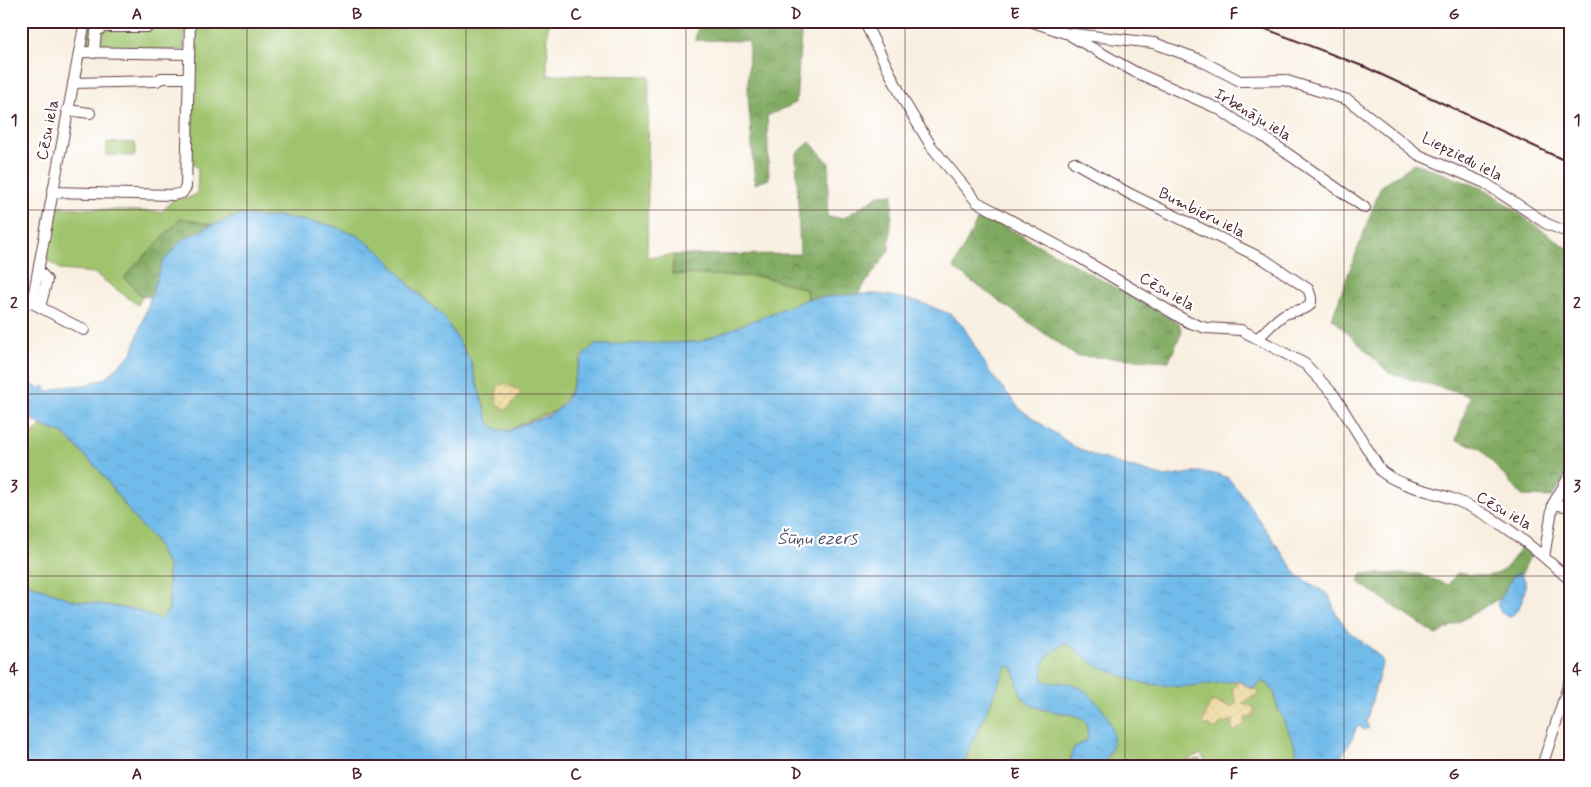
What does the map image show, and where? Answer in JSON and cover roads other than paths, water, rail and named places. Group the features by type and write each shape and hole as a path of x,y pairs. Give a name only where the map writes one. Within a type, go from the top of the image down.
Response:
{"street":[{"name":"Cēsu iela","path":"31,305 40,272 52,192 85,21"},
{"path":"52,192 166,195 182,193 186,187 190,21"},
{"name":"Cēsu iela","path":"864,21 905,104 931,146 977,202 1077,256 1188,322 1206,328 1241,330 1304,364 1334,395 1381,471 1390,479 1454,500 1482,514 1517,534 1570,580"},
{"name":"Liepziedu iela","path":"1030,21 1066,33 1154,43 1198,59 1240,81 1284,80 1348,100 1419,155 1485,183 1547,224 1570,234"},
{"path":"94,53 96,32 103,27 148,27"},
{"name":"Irbenāju iela","path":"1066,33 1135,72 1219,109 1261,135 1365,208"},
{"path":"78,52 189,54"},
{"path":"73,83 157,81 161,78 188,78"},
{"path":"67,110 90,113"},
{"name":"Bumbieru iela","path":"1074,162 1130,194 1265,260 1308,289 1312,297 1310,305 1303,310 1285,314 1258,338"},
{"path":"31,305 84,330"},
{"path":"1544,556 1553,504 1570,475"},
{"path":"1553,504 1570,507"},
{"path":"1542,766 1570,680"}],"water":[{"name":"Šūņu ezers","path":"240,215 273,218 275,216 330,225 358,236 383,254 412,288 444,317 470,360 489,423 498,430 510,431 556,411 568,396 582,360 595,345 699,342 808,299 858,294 879,294 917,301 950,314 963,326 991,374 1020,409 1073,446 1097,457 1165,477 1198,472 1218,474 1228,478 1243,496 1297,575 1329,595 1335,612 1349,632 1372,649 1383,661 1366,722 1369,728 1364,730 1359,726 1356,728 1353,737 1335,766 1300,766 1295,746 1277,706 1275,693 1267,683 1261,682 1252,688 1239,681 1178,687 1141,683 1097,666 1067,643 1051,653 1045,661 1042,673 1043,680 1073,684 1088,693 1107,716 1111,725 1113,742 1101,766 1069,766 1073,749 1088,739 1086,723 1076,716 1040,708 1026,701 1020,693 1012,666 1006,667 962,766 21,766 21,581 73,600 137,610 160,620 169,610 168,567 154,539 138,523 99,470 64,434 41,425 21,412 21,365 27,369 33,385 40,389 44,386 48,392 65,386 85,385 106,378 132,353 162,263 182,240 212,225"},
{"path":"1519,573 1525,580 1524,595 1515,613 1511,617 1505,616 1497,604 1513,576"}],"railway":[{"path":"1245,21 1365,67 1570,163"}]}
